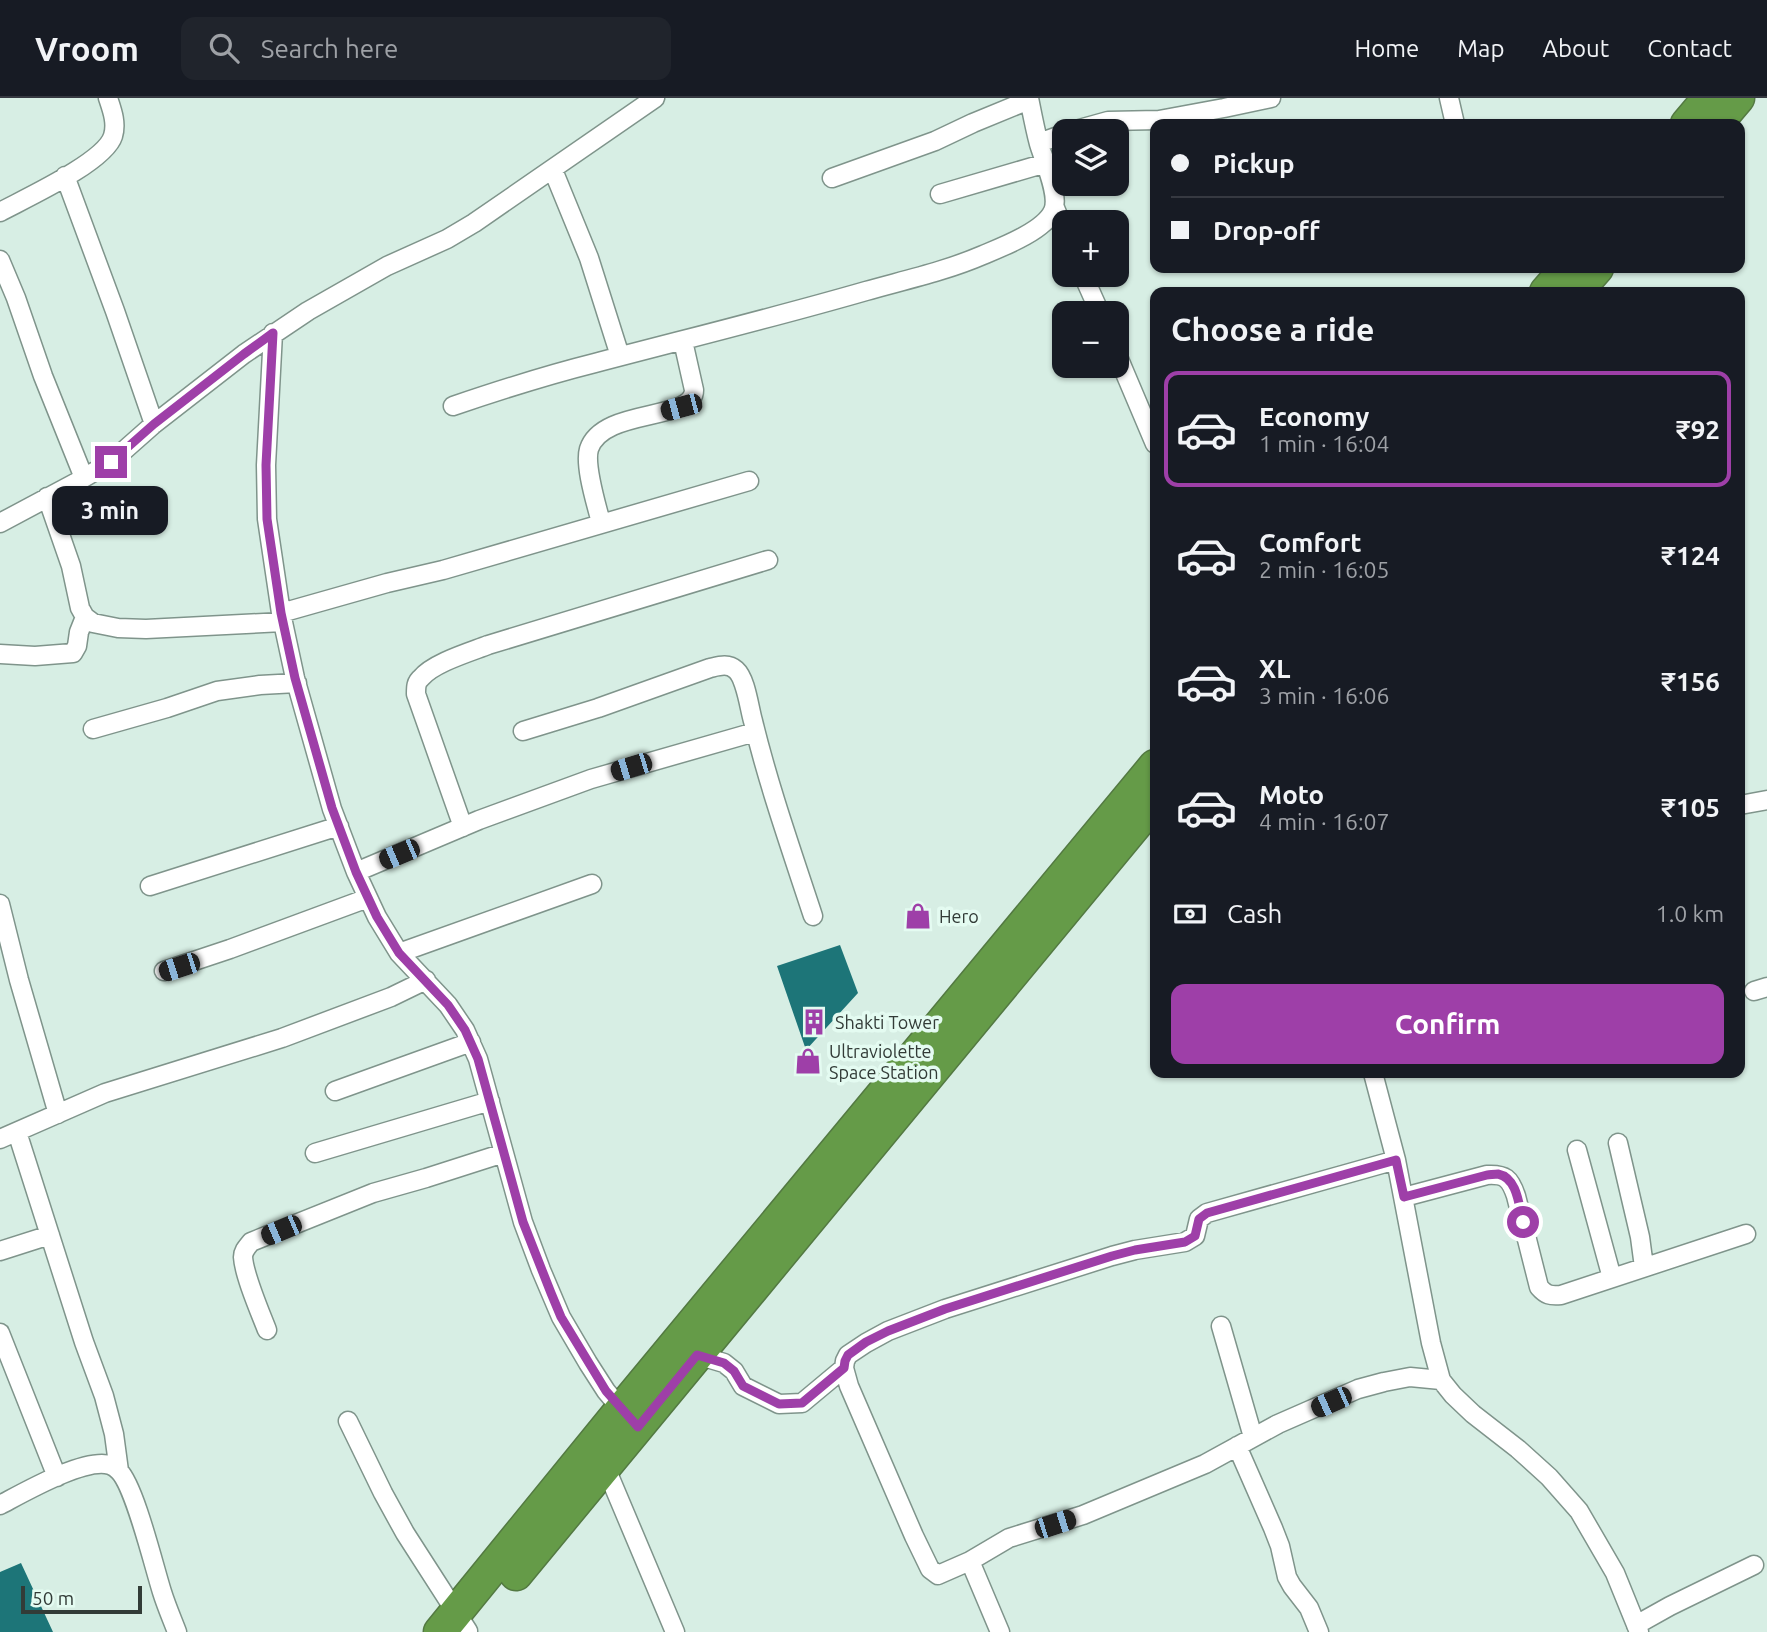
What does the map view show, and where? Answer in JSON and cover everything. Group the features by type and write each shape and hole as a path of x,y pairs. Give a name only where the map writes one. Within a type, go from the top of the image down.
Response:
{"highway":[{"path":"1691,119 1709,98"},
{"path":"1720,119 1738,98"},
{"path":"1550,287 1563,273"},
{"path":"1580,287 1593,273"},
{"path":"458,1627 630,1419 1150,771"},
{"path":"458,1627 605,1466 630,1419 697,1355 1150,807"}],"street":[{"path":"0,212 65,176 106,149 115,129 108,98"},
{"path":"0,523 111,462 154,424 273,333 387,267 447,240 655,98"},
{"path":"1164,119 1271,98"},
{"path":"1449,98 1454,119"},
{"path":"453,406 620,356 774,318 950,267 982,256 1040,226 1055,208 1055,195 1029,99 935,141 832,178"},
{"path":"1129,121 1150,120"},
{"path":"1039,143 1052,138"},
{"path":"940,194 1046,163"},
{"path":"553,170 589,258 620,356"},
{"path":"65,176 154,424"},
{"path":"0,260 84,478"},
{"path":"273,333 266,465 267,519 282,618 297,683 339,826 377,917 399,953 448,1005 471,1042 523,1222 541,1270 561,1317 606,1391 630,1419"},
{"path":"601,523 588,462 593,441 600,432 609,427 690,403 694,390 683,341"},
{"path":"1127,378 1150,432"},
{"path":"47,497 65,546 78,601 85,617 102,625 146,629 282,618 387,583 454,567 749,481"},
{"path":"463,827 416,694 416,685 420,678 449,660 488,645 768,560"},
{"path":"0,654 35,656 73,653 85,617"},
{"path":"523,731 598,708 710,668 722,666 737,671 813,916"},
{"path":"93,729 217,691 297,683"},
{"path":"356,872 463,827 591,779 755,732"},
{"path":"1745,805 1767,800"},
{"path":"150,886 339,826"},
{"path":"399,953 592,884"},
{"path":"164,971 368,898"},
{"path":"0,904 58,1114"},
{"path":"177,1632 135,1504 119,1471 114,1434 104,1396 50,1235 8,1135 105,1093 282,1038 426,981"},
{"path":"335,1091 471,1042"},
{"path":"1374,1078 1404,1197 1431,1343 1441,1380 1452,1395 1549,1477 1579,1510 1615,1573 1637,1629 1670,1606 1755,1565"},
{"path":"315,1153 490,1101"},
{"path":"1618,1143 1640,1237 1644,1267"},
{"path":"1577,1150 1612,1278"},
{"path":"267,1330 252,1291 243,1255 251,1242 373,1193 504,1153"},
{"path":"1396,1160 1207,1213 1199,1219 1195,1236 1185,1242 1112,1256 910,1321 866,1342 848,1355 844,1368 849,1386 900,1505 930,1569 938,1575 970,1561 1009,1538 1083,1515 1205,1464 1253,1437 1358,1389 1410,1377 1441,1380"},
{"path":"1404,1197 1487,1175 1499,1174 1508,1179 1513,1185 1539,1287 1545,1294 1552,1296 1746,1234"},
{"path":"0,1251 50,1235"},
{"path":"1221,1326 1253,1437"},
{"path":"0,1333 57,1477"},
{"path":"697,1355 724,1363 734,1371 743,1386 779,1404 802,1403 844,1368"},
{"path":"348,1421 383,1493 458,1627"},
{"path":"1237,1446 1280,1546 1287,1577 1309,1608 1319,1632"},
{"path":"0,1505 57,1477 94,1465 109,1465 119,1471"},
{"path":"605,1466 676,1632"},
{"path":"970,1561 1000,1632"}],"building":[{"name":"Shakti Tower","path":"840,945 858,993 806,1050 777,966"},
{"path":"21,1563 53,1632 0,1632 0,1572"}],"place":[{"name":"Hero","path":"918,916"},
{"name":"Shakti Tower","path":"814,1022"},
{"name":"Ultraviolette Space Station","path":"808,1061"}],"route":[{"path":"111,462 154,424 273,333 266,465 267,519 281,613 295,678 332,808 356,872 377,917 399,953 448,1005 465,1030 478,1059 523,1222 561,1317 606,1391 638,1427 697,1355 724,1363 734,1371 743,1386 779,1404 802,1403 844,1368 848,1355 866,1342 910,1321 1112,1256 1185,1242 1195,1236 1199,1219 1207,1213 1396,1160 1404,1197 1499,1174 1513,1185 1523,1222"}]}
